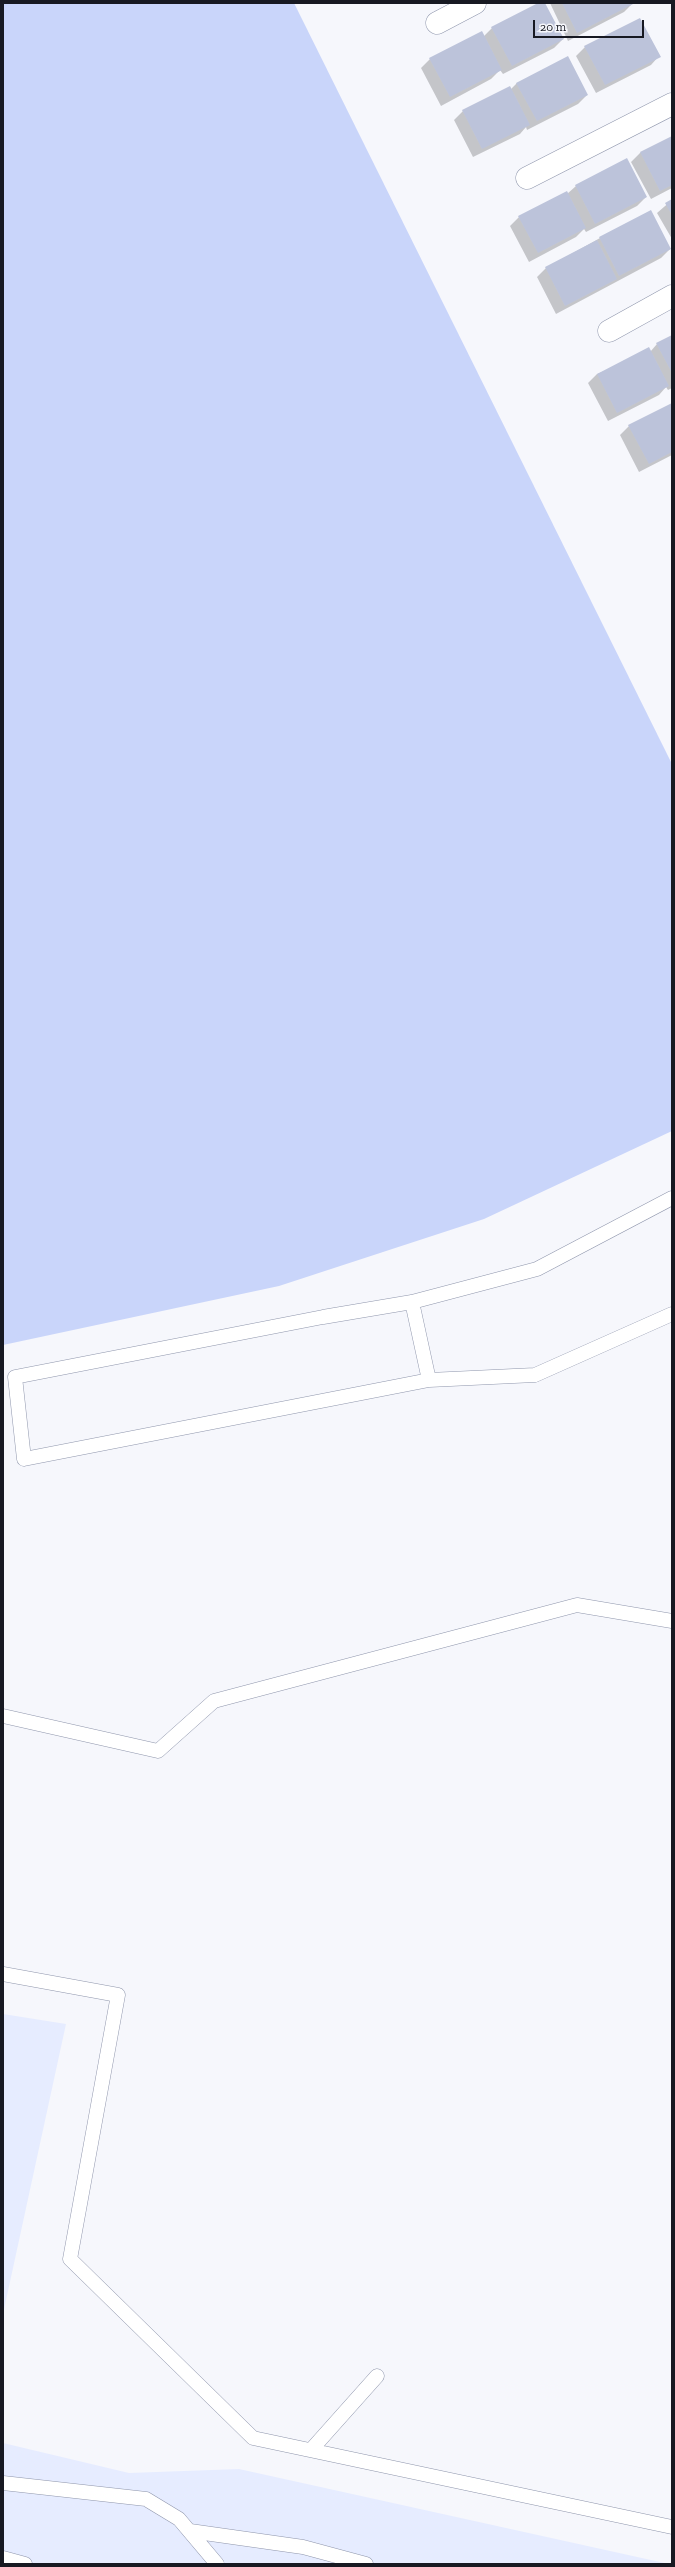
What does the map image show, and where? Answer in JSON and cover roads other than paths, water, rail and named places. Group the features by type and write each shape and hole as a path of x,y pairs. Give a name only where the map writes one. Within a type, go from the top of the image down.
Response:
{"street":[{"path":"436,23 475,3"},
{"path":"527,178 672,104"},
{"path":"609,330 672,296"}],"lane":[{"path":"672,1198 536,1269 412,1302 323,1317 15,1376 24,1459 429,1380 535,1375 672,1314"},
{"path":"412,1302 429,1380"},
{"path":"3,1716 158,1751 214,1701 578,1605 672,1621"},
{"path":"3,1974 118,1995 70,2258 253,2438 672,2527"},
{"path":"311,2450 378,2376"},
{"path":"3,2483 146,2499 179,2519 217,2564"},
{"path":"190,2531 303,2547 366,2564"},
{"path":"3,2558 25,2564"}]}
